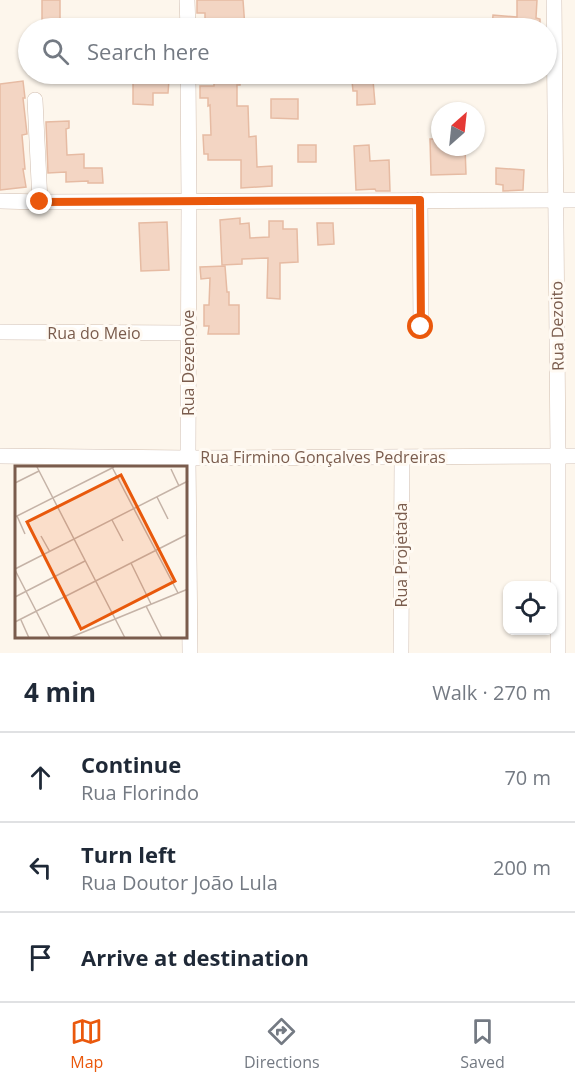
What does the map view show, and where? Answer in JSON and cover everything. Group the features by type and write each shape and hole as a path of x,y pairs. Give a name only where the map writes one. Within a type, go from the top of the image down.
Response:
{"street":[{"path":"188,0 188,18"},
{"name":"Rua Dezoito","path":"554,0 554,18"},
{"name":"Rua Dezenove","path":"188,84 190,653"},
{"name":"Rua Dezoito","path":"554,84 558,653"},
{"path":"35,100 40,202"},
{"path":"420,200 421,327"},
{"path":"0,201 575,200"},
{"name":"Rua do Meio","path":"0,333 188,333"},
{"name":"Rua Firmino Gonçalves Pedreiras","path":"0,456 188,458 575,456"},
{"name":"Rua Projetada","path":"401,653 402,457"}],"building":[{"path":"42,0 60,0 60,18 42,18"},
{"path":"197,0 243,0 244,18 205,18 205,13 197,13"},
{"path":"517,0 537,0 536,18 493,18 493,15 517,17"},
{"path":"18,82 18,84 23,84 27,134 22,135 26,187 0,190 0,84"},
{"path":"133,84 169,84 168,93 153,93 153,105 133,104"},
{"path":"214,84 240,84 237,85 237,106 248,106 249,137 256,136 257,167 272,166 272,186 241,188 241,160 208,160 208,154 204,154 203,135 211,135 210,105 208,106 208,98 200,98 200,86 214,86"},
{"path":"352,84 373,84 375,104 357,105 357,91 353,91"},
{"path":"271,99 298,99 298,119 271,118"},
{"path":"69,121 69,128 66,129 67,155 84,154 84,168 102,168 103,183 66,182 66,172 48,173 46,122"},
{"path":"430,139 431,156 465,156 466,174 431,175"},
{"path":"298,145 316,145 316,162 298,162"},
{"path":"369,145 370,161 389,160 390,191 356,190 354,146"},
{"path":"496,168 524,170 523,190 503,191 503,185 496,184"},
{"path":"240,218 240,224 249,223 250,238 269,237 269,221 283,221 283,229 297,229 298,262 280,263 280,299 267,298 268,258 242,259 242,264 222,265 220,220"},
{"path":"167,222 169,270 141,271 139,223"},
{"path":"317,223 333,223 334,244 318,245"},
{"path":"225,266 229,305 239,305 239,334 208,334 209,326 204,326 204,305 209,305 210,278 201,279 200,267"}],"route":[{"path":"40,202 420,200 421,327"}]}
